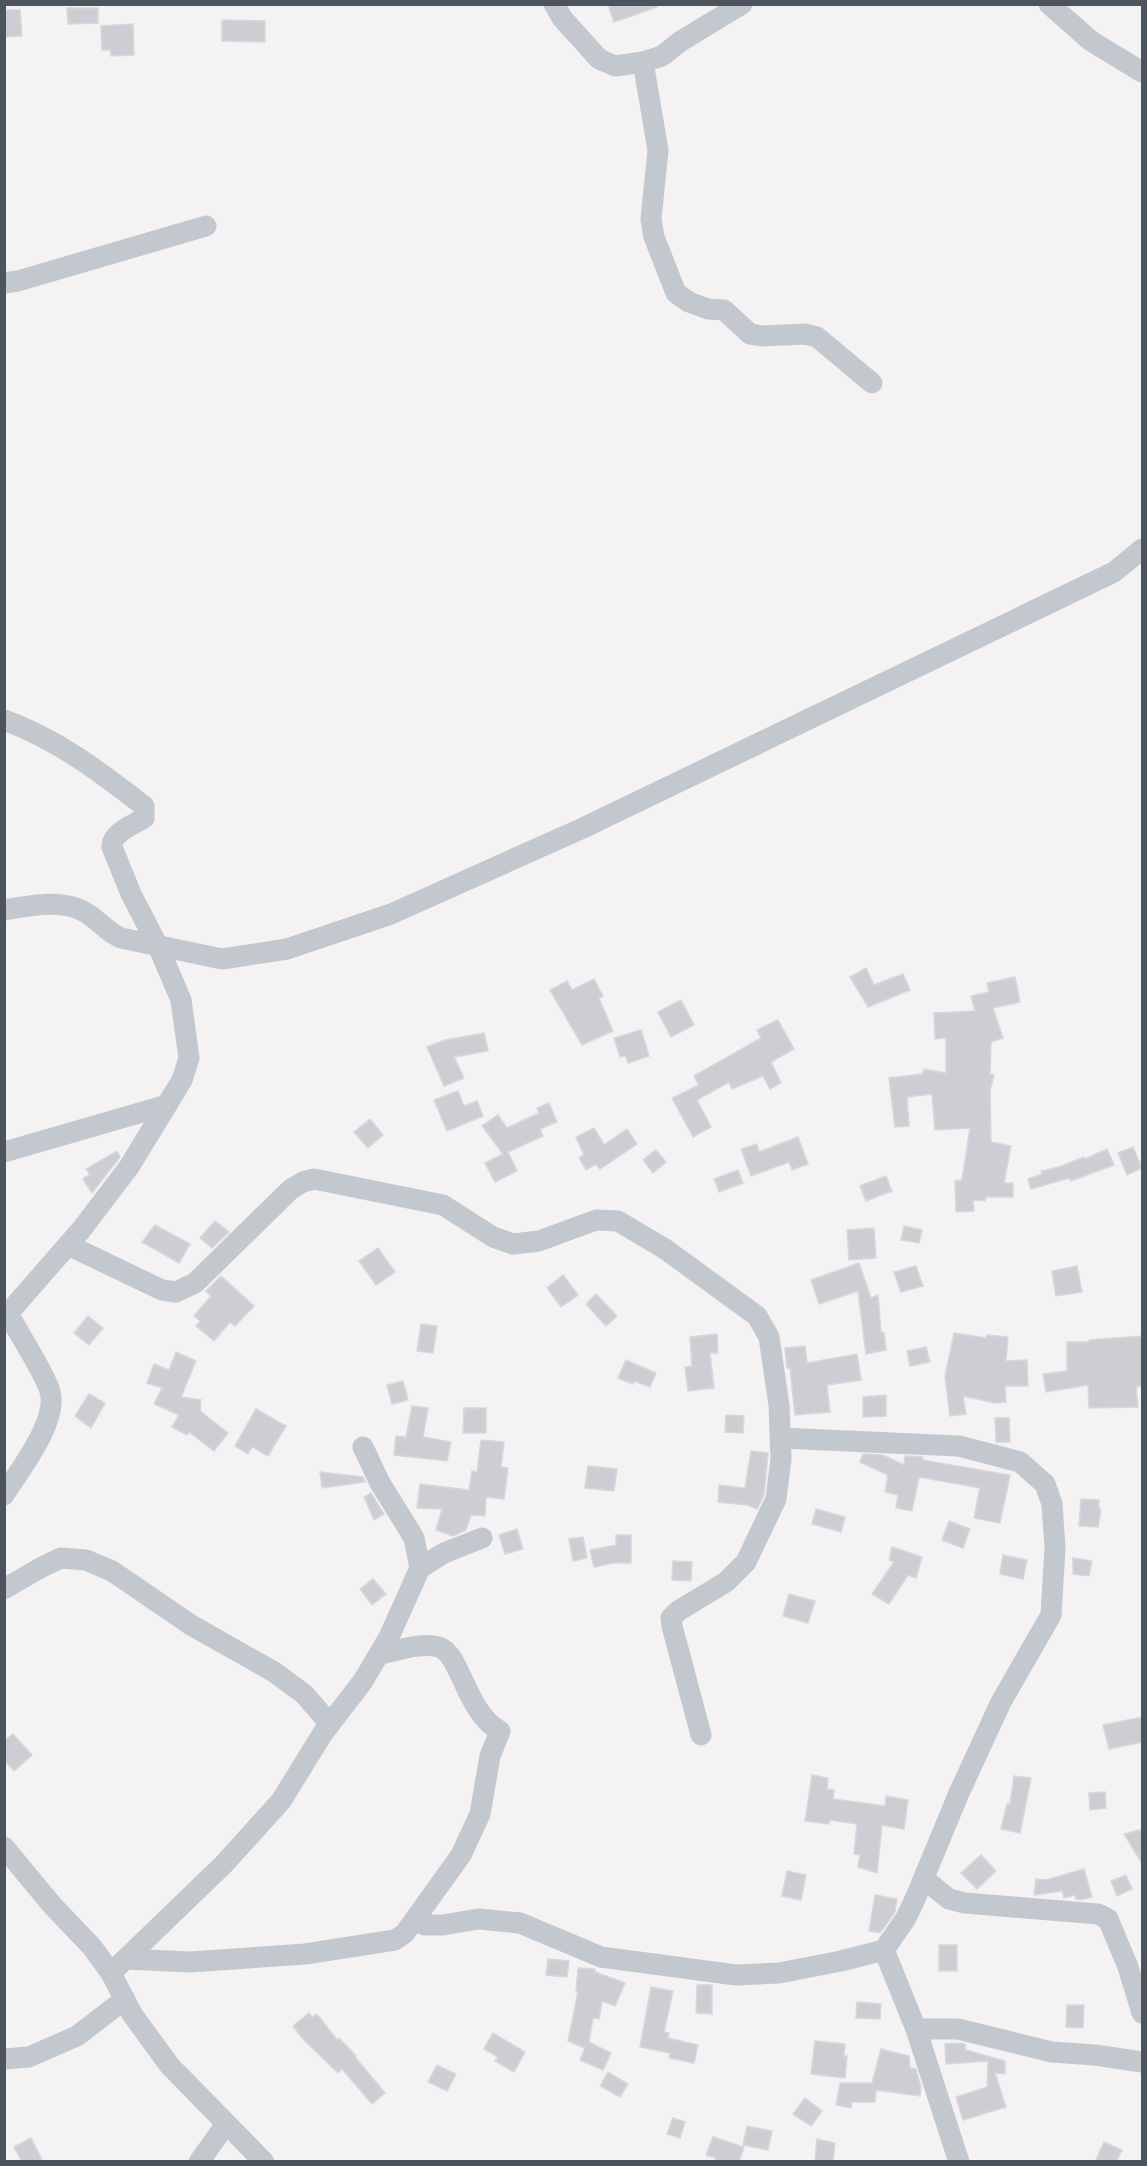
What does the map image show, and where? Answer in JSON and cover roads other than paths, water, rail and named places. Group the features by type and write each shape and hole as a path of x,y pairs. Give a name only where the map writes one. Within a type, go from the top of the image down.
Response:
{"street":[{"path":"554,4 562,18 599,59 615,66 643,62 662,56 681,41 742,4"},
{"path":"1049,4 1091,40 1143,72"},
{"path":"643,62 658,150 651,219 654,237 676,293 689,302 708,309 724,310 750,334 763,336 805,334 818,337 872,383"},
{"path":"4,283 18,281 206,226"},
{"path":"4,910 59,904 84,911 110,934 121,938 222,959 287,949 391,914 594,823 1114,572 1143,549"},
{"path":"4,720 28,728 94,767 144,806 144,818 115,836 112,848 181,1000 189,1058 182,1080 129,1167 68,1245 7,1317 50,1389 50,1409 46,1427 4,1495"},
{"path":"4,1152 167,1105"},
{"path":"68,1245 162,1290 176,1292 195,1283 291,1189 314,1179 443,1205 493,1237 513,1244 539,1241 596,1220 618,1221 665,1249 757,1316 769,1337 773,1357 781,1438 776,1499 746,1562 726,1582 678,1611 672,1618 672,1626 702,1735"},
{"path":"415,1920 425,1925 443,1925 478,1919 520,1923 601,1957 736,1975 778,1973 884,1950 906,1918 959,1793 1001,1702 1051,1615 1055,1548 1054,1524 1048,1494 1045,1484 1020,1462 958,1446 781,1438"},
{"path":"363,1447 380,1483 414,1538 420,1568"},
{"path":"118,1966 224,1863 281,1801 330,1724 363,1681 389,1637 420,1568 444,1553 482,1538"},
{"path":"4,1589 61,1558 86,1560 112,1571 191,1625 274,1672 304,1694 330,1724"},
{"path":"4,1847 52,1905 92,1947 118,1966 305,1954 395,1940 405,1933 461,1855 480,1814 490,1756 500,1731 484,1720 464,1687 453,1656 440,1647 424,1646 379,1654"},
{"path":"924,1879 949,1899 965,1903 1098,1914 1108,1919 1128,1967 1143,2013"},
{"path":"884,1950 916,2029 959,2162"},
{"path":"118,1966 125,1999 132,2014 170,2066 264,2162"},
{"path":"4,2059 29,2057 77,2036 125,1999"},
{"path":"916,2029 958,2029 1052,2052 1143,2062"},
{"path":"199,2162 226,2124"}]}
